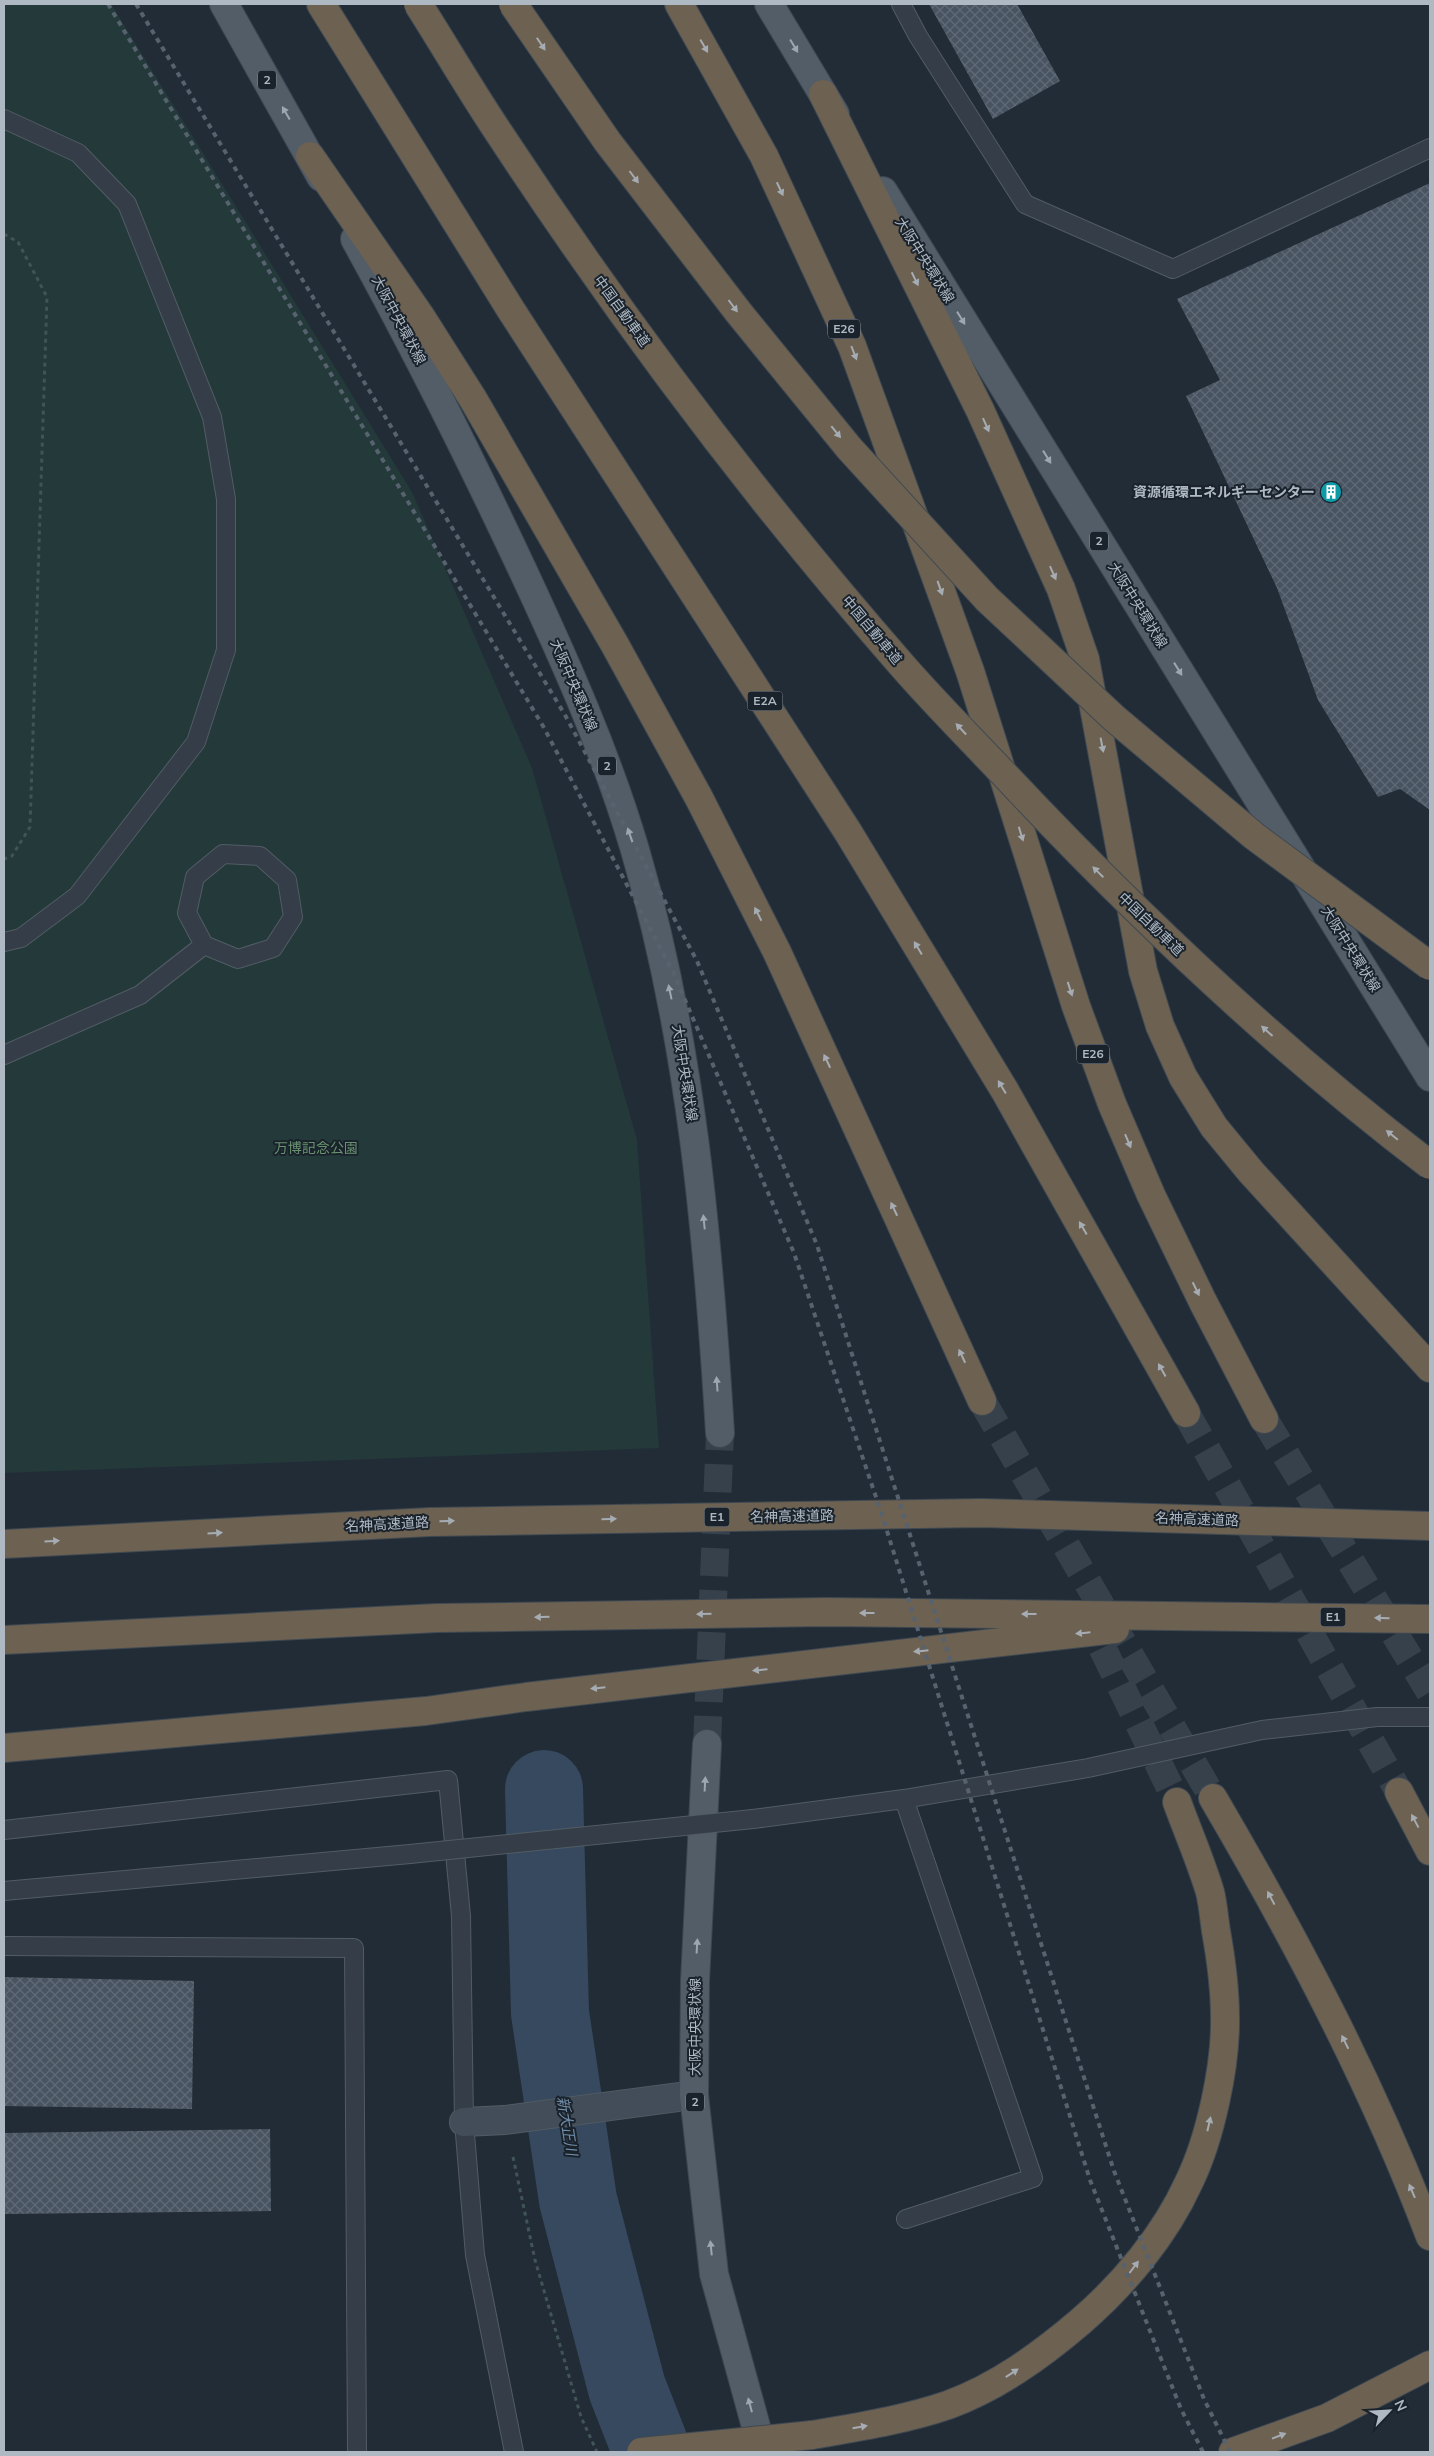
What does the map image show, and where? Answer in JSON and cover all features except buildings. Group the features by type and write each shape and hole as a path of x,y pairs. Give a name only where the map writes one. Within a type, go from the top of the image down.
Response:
{"highway":[{"name":"E2A","path":"321,4 511,310 848,832 1005,1091 1186,1413"},
{"name":"中国自動車道","path":"418,4 500,134 599,281 700,417 804,549 901,664 1042,814 1162,936 1281,1044 1430,1165"},
{"path":"513,4 607,141 739,314 849,448 987,599 1114,718 1254,836 1430,966"},
{"name":"E26","path":"679,4 764,156 852,346 970,671 1073,997 1112,1104 1151,1195 1202,1302 1264,1419"},
{"path":"823,94 980,410 1061,589 1085,659 1143,971 1160,1026 1183,1077 1214,1127 1251,1172 1430,1368"},
{"path":"310,156 421,318 474,400 615,645 699,798 777,952 982,1401"},
{"name":"名神高速道路","path":"4,1544 430,1522 981,1514 1430,1526"},
{"name":"E1","path":"4,1640 437,1618 827,1612 1430,1619"},
{"path":"4,1748 426,1711 526,1696 1235,1616"},
{"path":"1399,1792 1430,1851"},
{"path":"1213,1798 1269,1893 1321,1992 1373,2101 1430,2236"},
{"path":"641,2452 812,2435 886,2422 949,2404 1000,2381 1047,2350 1091,2312 1128,2275 1159,2233 1189,2182 1207,2132 1219,2078 1225,2019 1220,1956 1210,1893 1177,1802"},
{"path":"1233,2452 1327,2418 1430,2365"}],"main road":[{"path":"216,4 243,38"},
{"name":"大阪中央環状線","path":"224,4 310,156 417,353 507,535 572,678 605,762 634,848 657,933 691,1105 709,1276 720,1433"},
{"name":"大阪中央環状線","path":"769,4 1430,1077"},
{"name":"大阪中央環状線","path":"708,1744 695,1981 694,2094 714,2274 763,2452"}],"street":[{"path":"464,2122 510,2119 694,2094"}],"lane":[{"path":"901,4 918,36 1025,204 1173,269 1430,148"},
{"path":"4,118 78,153 127,204 212,417 226,498 226,650 196,742 77,896 21,938 4,942"},
{"path":"223,854 260,856 287,880 293,917 273,948 238,959 204,945 187,912 195,877 223,854"},
{"path":"4,1055 140,995 204,945"},
{"path":"4,1891 410,1854 753,1818 904,1799 1088,1768 1262,1730 1378,1717 1430,1717"},
{"path":"4,1830 448,1780 461,1916 464,2122 475,2255 514,2452"},
{"path":"904,1799 1033,2178 906,2219"},
{"path":"4,1946 354,1948 357,2452"}],"path":[{"path":"4,234 18,242 47,297 30,827 12,856 4,860"},
{"path":"510,2119 535,2260 581,2417 597,2452"}],"green space":[{"name":"万博記念公園","path":"4,4 111,4 412,492 532,768 637,1140 659,1448 4,1473"}],"waterway":[{"name":"新大正川","path":"544,1789 550,2013 578,2200 627,2388 652,2452"}],"tunnel":[{"path":"982,1401 1213,1798"},
{"path":"1186,1413 1399,1792"},
{"path":"1264,1419 1430,1692"},
{"path":"707,1744 720,1433"},
{"path":"1084,1610 1177,1802"}],"railway":[{"path":"108,4 543,726 673,972 794,1253 882,1515 1090,2180 1181,2409 1203,2452"},
{"path":"136,4 565,715 697,961 817,1245 1114,2171 1204,2399 1230,2452"}],"place":[{"name":"資源循環エネルギーセンター","path":"1331,492"}]}
